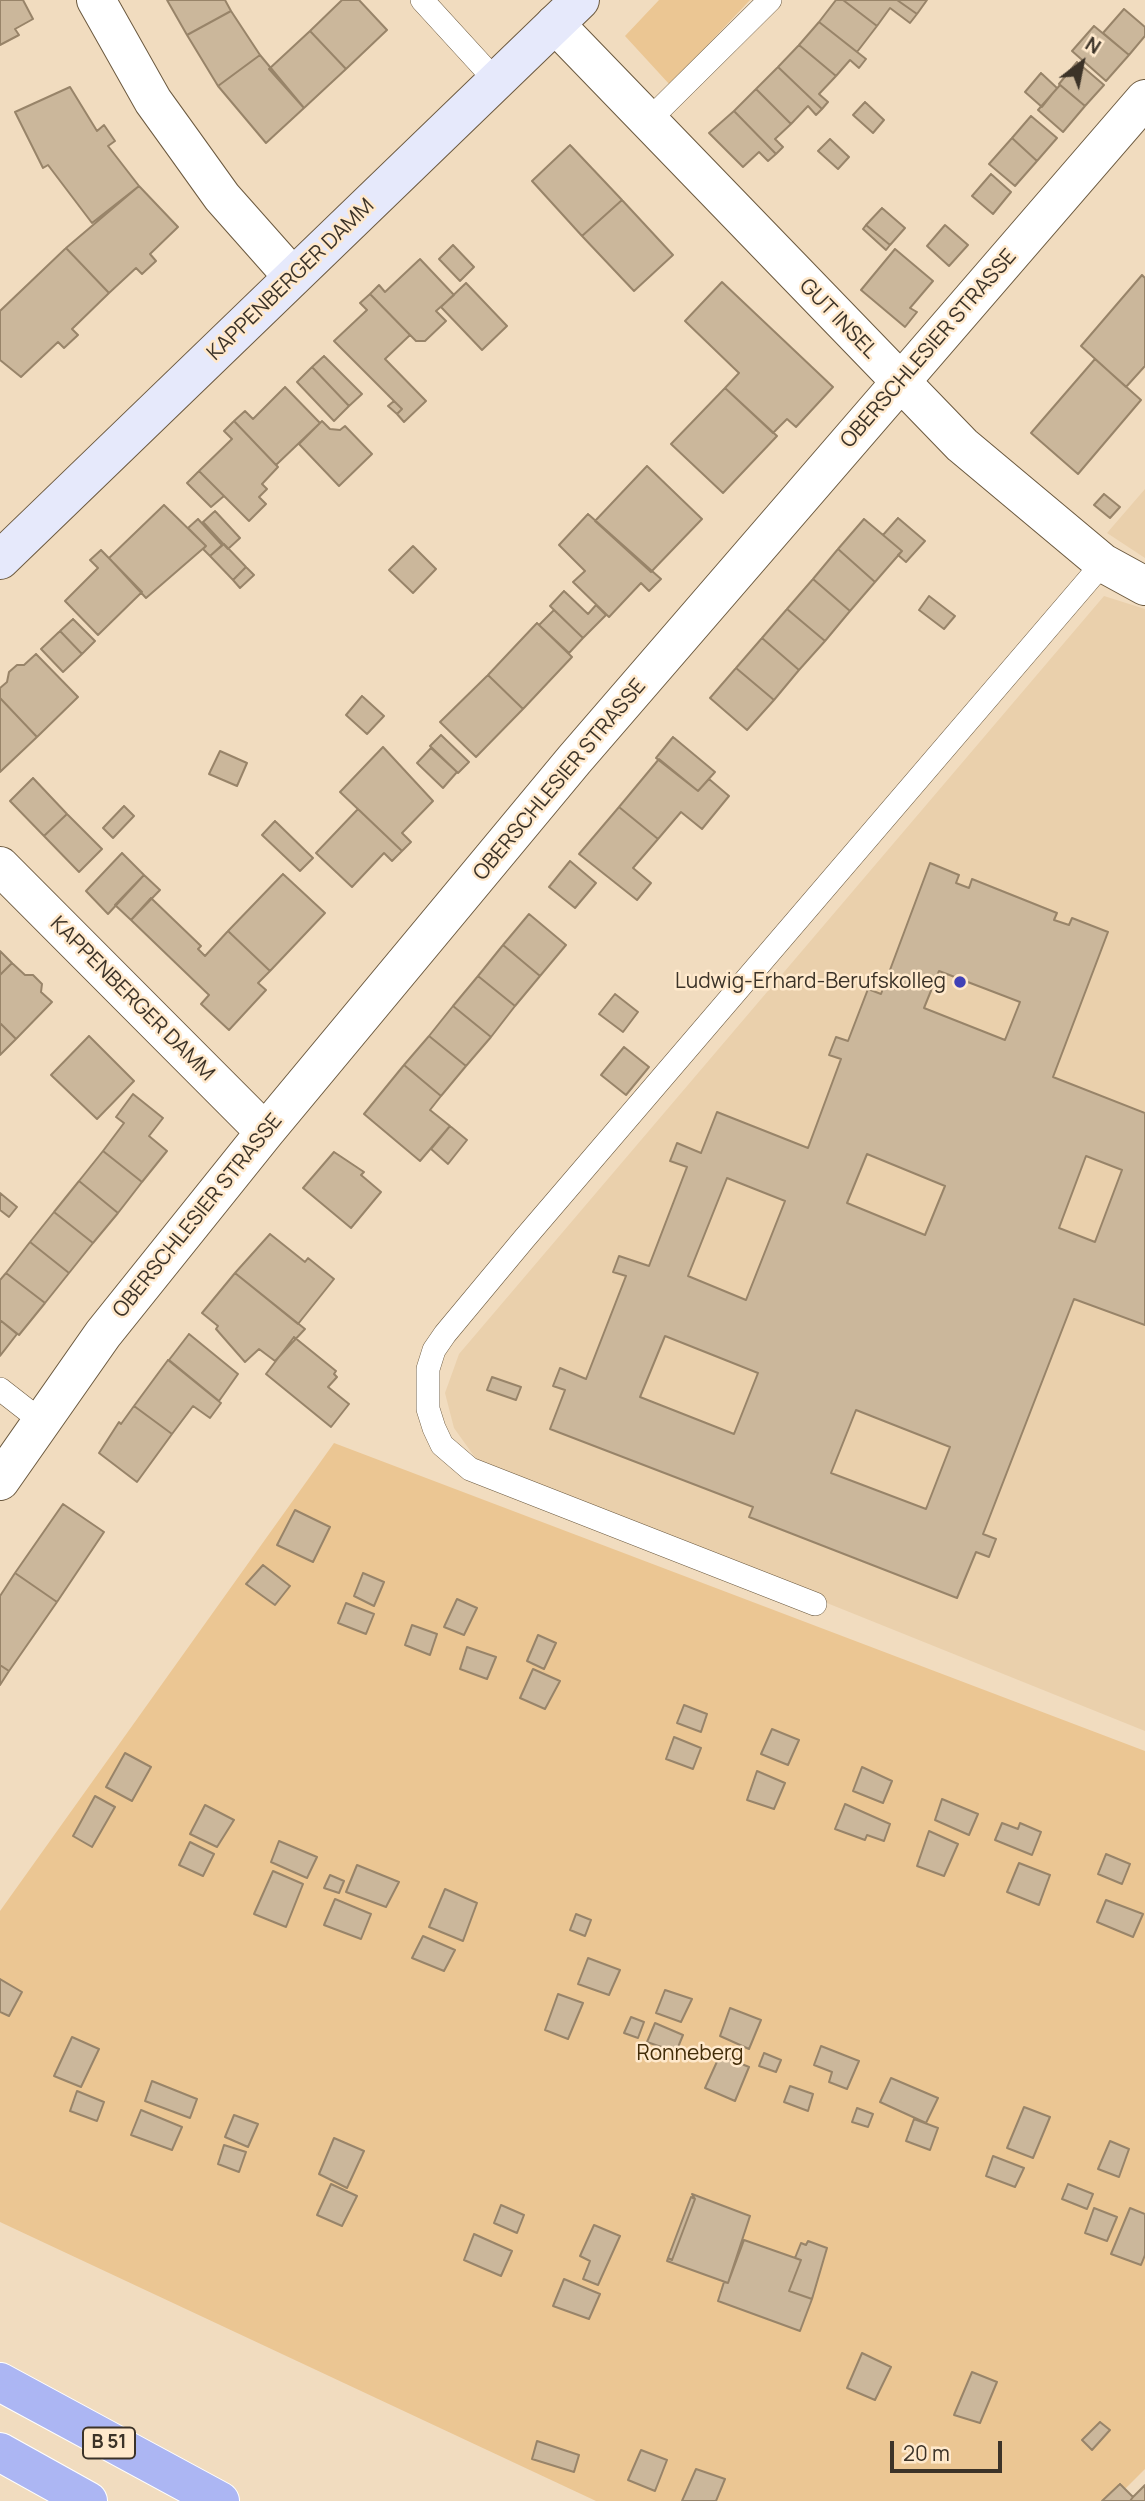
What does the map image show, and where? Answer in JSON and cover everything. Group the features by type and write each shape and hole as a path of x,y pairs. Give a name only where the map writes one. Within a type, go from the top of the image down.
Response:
{"highway":[{"name":"B 51","path":"0,2382 220,2501"},
{"path":"0,2452 88,2501"}],"main road":[{"name":"KAPPENBERGER DAMM","path":"0,559 568,12"}],"street":[{"path":"96,0 153,101 222,197 292,276"},
{"name":"GUT INSEL","path":"568,12 647,121 900,383 962,444 1102,563 1145,586"},
{"name":"OBERSCHLESIER STRASSE","path":"0,1481 103,1334 265,1132 574,760 900,383 1139,118"},
{"name":"KAPPENBERGER DAMM","path":"0,866 265,1132"}],"lane":[{"path":"422,0 496,82"},
{"path":"647,121 770,0"},
{"path":"815,1604 470,1469 442,1445 434,1428 428,1409 428,1369 434,1350 445,1334 524,1239 1102,563"},
{"path":"0,1389 41,1421"}],"shaded area":[{"path":"1145,489 1145,558 1107,533"},
{"name":"Ludwig-Erhard-Berufskolleg","path":"1104,596 1145,609 1145,1731 479,1463 454,1428 445,1393 459,1354"}],"green space":[{"path":"659,0 750,0 670,85 625,36"},
{"name":"Ronneberg","path":"334,1443 1145,1751 1145,2469 1113,2501 596,2501 0,2222 0,1911"}],"building":[{"path":"0,0 23,0 33,19 15,29 19,35 0,45"},
{"path":"167,0 225,0 231,11 187,35"},
{"path":"342,0 359,0 387,30 346,69 310,31"},
{"path":"836,0 843,0 877,26 857,52 819,22"},
{"path":"843,0 897,0 917,14 910,23 890,8 877,26"},
{"path":"897,0 927,0 917,14"},
{"path":"1124,9 1145,27 1145,36 1129,55 1103,33"},
{"path":"231,11 260,55 218,86 187,35"},
{"path":"819,22 866,59 859,68 850,60 836,76 799,45"},
{"path":"1094,26 1129,55 1106,81 1072,51"},
{"path":"310,31 346,69 304,108 269,69"},
{"path":"799,45 836,76 819,94 828,102 822,109 778,67"},
{"path":"260,55 304,108 266,143 218,86"},
{"path":"1077,62 1104,85 1085,106 1059,84"},
{"path":"778,67 822,109 816,115 808,106 791,124 756,89"},
{"path":"1041,73 1057,88 1042,107 1025,92"},
{"path":"1060,85 1085,106 1063,132 1038,110"},
{"path":"70,87 97,131 104,125 115,141 108,146 139,186 92,223 48,165 43,168 15,112"},
{"path":"756,89 791,124 775,139 783,147 776,154 734,111"},
{"path":"865,102 884,120 873,133 853,115"},
{"path":"734,111 776,154 768,161 759,152 743,167 709,133"},
{"path":"1031,116 1057,138 1037,161 1012,138"},
{"path":"1012,138 1037,161 1015,186 989,164"},
{"path":"830,139 849,157 838,169 818,151"},
{"path":"570,145 622,200 582,236 532,181"},
{"path":"991,174 1011,192 993,214 972,196"},
{"path":"139,186 178,227 150,254 156,261 142,274 136,268 109,293 66,248"},
{"path":"622,200 673,255 634,291 582,236"},
{"path":"882,208 905,228 890,245 866,225"},
{"path":"866,225 890,245 886,250 863,229"},
{"path":"945,225 968,245 949,266 927,246"},
{"path":"453,245 474,267 460,281 439,259"},
{"path":"66,248 109,293 72,329 78,335 64,348 58,342 21,377 0,360 0,311"},
{"path":"895,249 933,281 910,308 917,312 905,327 861,290"},
{"path":"420,259 454,295 436,311 446,321 425,341 416,341 370,294 379,285 385,292"},
{"path":"1142,275 1145,278 1145,366 1126,387 1081,346"},
{"path":"722,282 833,387 796,427 787,419 773,433 725,388 739,373 685,321"},
{"path":"466,283 507,326 482,350 441,307"},
{"path":"370,294 410,335 385,359 426,401 404,422 397,414 402,409 334,341 367,310 360,303"},
{"path":"324,356 362,394 349,406 312,367"},
{"path":"1095,359 1141,400 1078,474 1031,433"},
{"path":"312,367 349,406 334,421 297,382"},
{"path":"285,387 320,423 276,465 234,421 245,411 253,419"},
{"path":"725,388 777,436 723,493 671,444"},
{"path":"394,401 402,409 397,414 388,406"},
{"path":"234,421 278,467 262,484 267,489 259,497 266,504 249,521 199,471 232,439 224,431"},
{"path":"322,421 330,429 340,430 345,426 372,454 339,486 299,444"},
{"path":"647,466 702,519 651,572 595,521"},
{"path":"199,471 224,496 211,507 187,483"},
{"path":"1104,494 1120,507 1110,518 1094,505"},
{"path":"164,505 206,546 146,598 109,558"},
{"path":"215,511 240,538 228,549 203,522"},
{"path":"588,514 661,579 649,591 641,583 609,617 573,582 585,571 559,545"},
{"path":"898,518 925,541 906,562 898,555 902,551 883,535"},
{"path":"198,519 222,545 210,556 203,549 206,546 188,528"},
{"path":"864,519 902,551 875,582 838,549"},
{"path":"224,544 246,567 233,580 210,556"},
{"path":"413,546 436,569 413,593 389,570"},
{"path":"838,549 875,582 850,611 813,579"},
{"path":"101,550 142,592 98,635 65,601 98,568 90,560"},
{"path":"246,567 254,575 240,588 233,580"},
{"path":"813,579 850,611 825,641 787,609"},
{"path":"564,591 588,614 596,605 606,615 583,638 550,606"},
{"path":"929,596 955,616 944,629 919,610"},
{"path":"787,609 825,641 799,670 762,638"},
{"path":"554,610 583,638 569,653 539,625"},
{"path":"73,619 95,641 82,654 60,631"},
{"path":"537,623 572,657 523,709 488,675"},
{"path":"60,631 82,654 63,672 41,649"},
{"path":"762,638 799,670 774,700 736,668"},
{"path":"36,654 78,697 37,737 0,698 0,688 7,682 9,672 17,665 24,665"},
{"path":"736,668 774,700 747,730 710,698"},
{"path":"488,675 523,709 476,757 440,722"},
{"path":"362,696 384,716 367,734 346,715"},
{"path":"0,698 37,737 0,772"},
{"path":"441,735 469,762 458,773 430,746"},
{"path":"673,737 715,772 698,791 656,758"},
{"path":"383,747 433,801 402,833 411,842 402,851 340,792"},
{"path":"431,748 457,772 443,788 417,763"},
{"path":"220,751 247,763 237,786 209,774"},
{"path":"659,759 698,791 709,779 729,796 702,829 681,812 658,839 619,807"},
{"path":"33,778 67,814 44,836 10,801"},
{"path":"124,806 134,816 113,838 103,828"},
{"path":"619,807 658,839 633,868 651,883 637,900 579,854"},
{"path":"358,809 402,851 392,861 384,853 352,887 316,853"},
{"path":"67,814 102,849 79,872 44,836"},
{"path":"275,821 313,858 300,871 262,835"},
{"path":"122,853 144,875 108,914 86,891"},
{"path":"570,861 596,883 575,908 549,887"},
{"path":"930,863 959,875 956,883 969,888 972,879 1057,913 1054,920 1069,925 1072,918 1108,932 1053,1077 1145,1113 1145,1325 1074,1299 983,1534 996,1539 989,1557 976,1552 957,1598 749,1517 753,1507 550,1429 565,1390 553,1386 560,1368 586,1379 626,1276 613,1272 619,1256 649,1266 687,1167 670,1161 677,1143 701,1153 717,1112 808,1148 841,1059 829,1055 836,1037 848,1041 868,989 881,994","holes":["939,971 1020,1002 1005,1040 924,1008","867,1154 945,1186 925,1235 847,1203","1086,1156 1122,1170 1095,1242 1059,1228","727,1178 785,1201 746,1300 688,1276","665,1336 758,1373 734,1434 640,1397","856,1410 950,1447 926,1509 831,1473"]},
{"path":"283,874 325,913 270,971 228,931"},
{"path":"144,875 160,890 131,920 115,905"},
{"path":"151,898 201,946 198,949 205,956 228,931 270,971 258,983 266,990 229,1030 201,1004 209,995 131,920"},
{"path":"529,914 566,945 540,976 503,945"},
{"path":"503,945 540,976 515,1006 478,976"},
{"path":"0,951 12,963 0,975"},
{"path":"12,963 25,975 33,975 42,984 41,992 52,1002 16,1039 0,1023 0,975"},
{"path":"478,976 515,1006 491,1037 453,1006"},
{"path":"615,994 638,1012 623,1032 599,1014"},
{"path":"453,1006 491,1037 466,1066 429,1036"},
{"path":"0,1023 16,1039 0,1055"},
{"path":"89,1036 134,1081 97,1119 51,1075"},
{"path":"429,1036 466,1066 441,1096 404,1065"},
{"path":"624,1047 649,1067 626,1095 601,1075"},
{"path":"404,1065 441,1096 430,1110 450,1126 420,1161 364,1114"},
{"path":"133,1094 163,1118 149,1136 167,1151 142,1182 103,1151 124,1123 116,1117"},
{"path":"450,1126 467,1140 448,1164 431,1149"},
{"path":"103,1151 142,1182 118,1213 79,1181"},
{"path":"334,1152 364,1172 361,1175 381,1192 351,1228 303,1188"},
{"path":"79,1181 118,1213 93,1243 54,1212"},
{"path":"0,1193 17,1207 9,1217 0,1210"},
{"path":"54,1212 93,1243 69,1273 30,1242"},
{"path":"270,1234 305,1262 308,1258 334,1279 298,1324 235,1273"},
{"path":"30,1242 69,1273 45,1303 6,1273"},
{"path":"6,1273 45,1303 19,1335 0,1320 0,1280"},
{"path":"235,1273 305,1329 275,1361 259,1349 245,1362 216,1329 218,1326 202,1313"},
{"path":"0,1320 17,1334 0,1356"},
{"path":"189,1334 238,1374 219,1401 169,1360"},
{"path":"294,1337 336,1371 334,1374 337,1377 328,1387 349,1404 331,1427 266,1374"},
{"path":"168,1360 221,1403 210,1418 193,1406 172,1434 134,1406"},
{"path":"492,1377 521,1387 516,1400 487,1390"},
{"path":"134,1406 172,1434 137,1482 99,1453 119,1422 121,1424"},
{"path":"63,1504 104,1532 57,1602 15,1573"},
{"path":"295,1510 330,1527 313,1562 277,1545"},
{"path":"263,1565 290,1586 275,1605 246,1584"},
{"path":"15,1573 57,1602 9,1671 0,1665 0,1596"},
{"path":"363,1573 384,1582 374,1606 354,1596"},
{"path":"457,1599 477,1608 464,1635 444,1627"},
{"path":"346,1603 374,1614 366,1634 338,1623"},
{"path":"412,1625 437,1634 430,1655 405,1645"},
{"path":"538,1635 556,1643 544,1669 527,1661"},
{"path":"467,1647 496,1657 487,1679 460,1669"},
{"path":"0,1665 9,1671 0,1685"},
{"path":"533,1669 560,1681 545,1709 520,1698"},
{"path":"684,1705 707,1714 701,1732 677,1723"},
{"path":"772,1729 799,1740 788,1765 761,1754"},
{"path":"674,1737 701,1748 693,1769 666,1759"},
{"path":"125,1753 151,1767 132,1801 106,1787"},
{"path":"862,1767 892,1781 883,1803 853,1791"},
{"path":"757,1771 785,1783 774,1809 747,1800"},
{"path":"95,1796 115,1807 92,1847 73,1836"},
{"path":"942,1799 978,1814 969,1835 935,1820"},
{"path":"845,1804 890,1824 884,1841 867,1835 865,1840 835,1829"},
{"path":"205,1805 234,1820 217,1847 190,1834"},
{"path":"1002,1823 1018,1829 1020,1823 1041,1832 1032,1855 995,1840"},
{"path":"929,1831 958,1844 944,1876 917,1866"},
{"path":"279,1841 317,1857 307,1878 271,1862"},
{"path":"190,1842 214,1854 203,1876 179,1865"},
{"path":"1106,1854 1130,1864 1122,1884 1098,1874"},
{"path":"1019,1863 1050,1875 1039,1905 1007,1892"},
{"path":"357,1865 399,1882 386,1907 346,1892"},
{"path":"273,1871 303,1884 286,1927 254,1914"},
{"path":"330,1875 344,1881 339,1893 324,1888"},
{"path":"445,1889 477,1903 463,1941 429,1927"},
{"path":"335,1899 371,1914 361,1939 324,1925"},
{"path":"1106,1900 1143,1914 1133,1937 1097,1922"},
{"path":"576,1914 591,1920 585,1936 570,1930"},
{"path":"423,1936 455,1950 444,1971 412,1958"},
{"path":"588,1958 620,1970 609,1995 578,1984"},
{"path":"0,1979 22,1992 9,2016 0,2012"},
{"path":"665,1990 692,1999 681,2022 656,2013"},
{"path":"558,1994 583,2003 568,2039 545,2030"},
{"path":"730,2008 761,2020 749,2049 720,2036"},
{"path":"631,2017 644,2022 638,2038 624,2033"},
{"path":"655,2023 683,2035 676,2052 647,2042"},
{"path":"72,2037 99,2049 81,2087 54,2076"},
{"path":"821,2046 859,2061 847,2089 829,2082 832,2072 814,2065"},
{"path":"764,2053 781,2060 776,2072 759,2066"},
{"path":"720,2055 749,2067 735,2101 705,2088"},
{"path":"891,2078 938,2098 926,2123 880,2102"},
{"path":"152,2081 197,2099 190,2118 145,2101"},
{"path":"790,2086 813,2094 808,2111 784,2102"},
{"path":"77,2091 104,2102 97,2121 70,2111"},
{"path":"1024,2107 1050,2117 1033,2158 1007,2148"},
{"path":"857,2108 873,2114 868,2127 852,2122"},
{"path":"141,2110 182,2127 172,2150 131,2135"},
{"path":"234,2115 258,2124 248,2147 225,2137"},
{"path":"914,2119 938,2128 930,2150 906,2141"},
{"path":"334,2138 364,2151 347,2188 319,2174"},
{"path":"1110,2141 1129,2149 1119,2177 1098,2169"},
{"path":"224,2145 246,2152 239,2172 218,2164"},
{"path":"993,2156 1024,2168 1015,2187 986,2176"},
{"path":"331,2184 357,2196 342,2226 317,2215"},
{"path":"1068,2184 1093,2194 1087,2209 1062,2199"},
{"path":"692,2194 750,2216 728,2283 667,2261 668,2258 672,2260 695,2199"},
{"path":"691,2197 695,2199 672,2260 668,2258"},
{"path":"501,2205 524,2215 517,2233 494,2223"},
{"path":"1094,2208 1117,2217 1107,2241 1085,2233"},
{"path":"1130,2208 1145,2214 1145,2255 1141,2265 1111,2254"},
{"path":"594,2225 620,2236 598,2285 583,2279 590,2261 580,2256"},
{"path":"474,2234 512,2251 501,2276 464,2260"},
{"path":"744,2240 801,2260 789,2291 812,2299 800,2331 718,2301 724,2282 728,2283"},
{"path":"808,2241 827,2248 812,2299 789,2291 801,2260 795,2258 801,2243 806,2245"},
{"path":"564,2279 600,2294 589,2319 553,2306"},
{"path":"862,2353 891,2367 875,2400 847,2388"},
{"path":"972,2372 997,2382 980,2423 954,2415"},
{"path":"1100,2422 1110,2430 1092,2450 1082,2440"},
{"path":"537,2441 579,2455 574,2472 532,2459"},
{"path":"641,2450 667,2460 655,2491 628,2480"},
{"path":"696,2469 725,2479 716,2501 682,2501"},
{"path":"1120,2484 1133,2497 1130,2501 1102,2501"},
{"path":"1145,2485 1145,2501 1130,2501 1133,2497"}],"place":[{"name":"Ludwig-Erhard-Berufskolleg","path":"960,982"}]}
